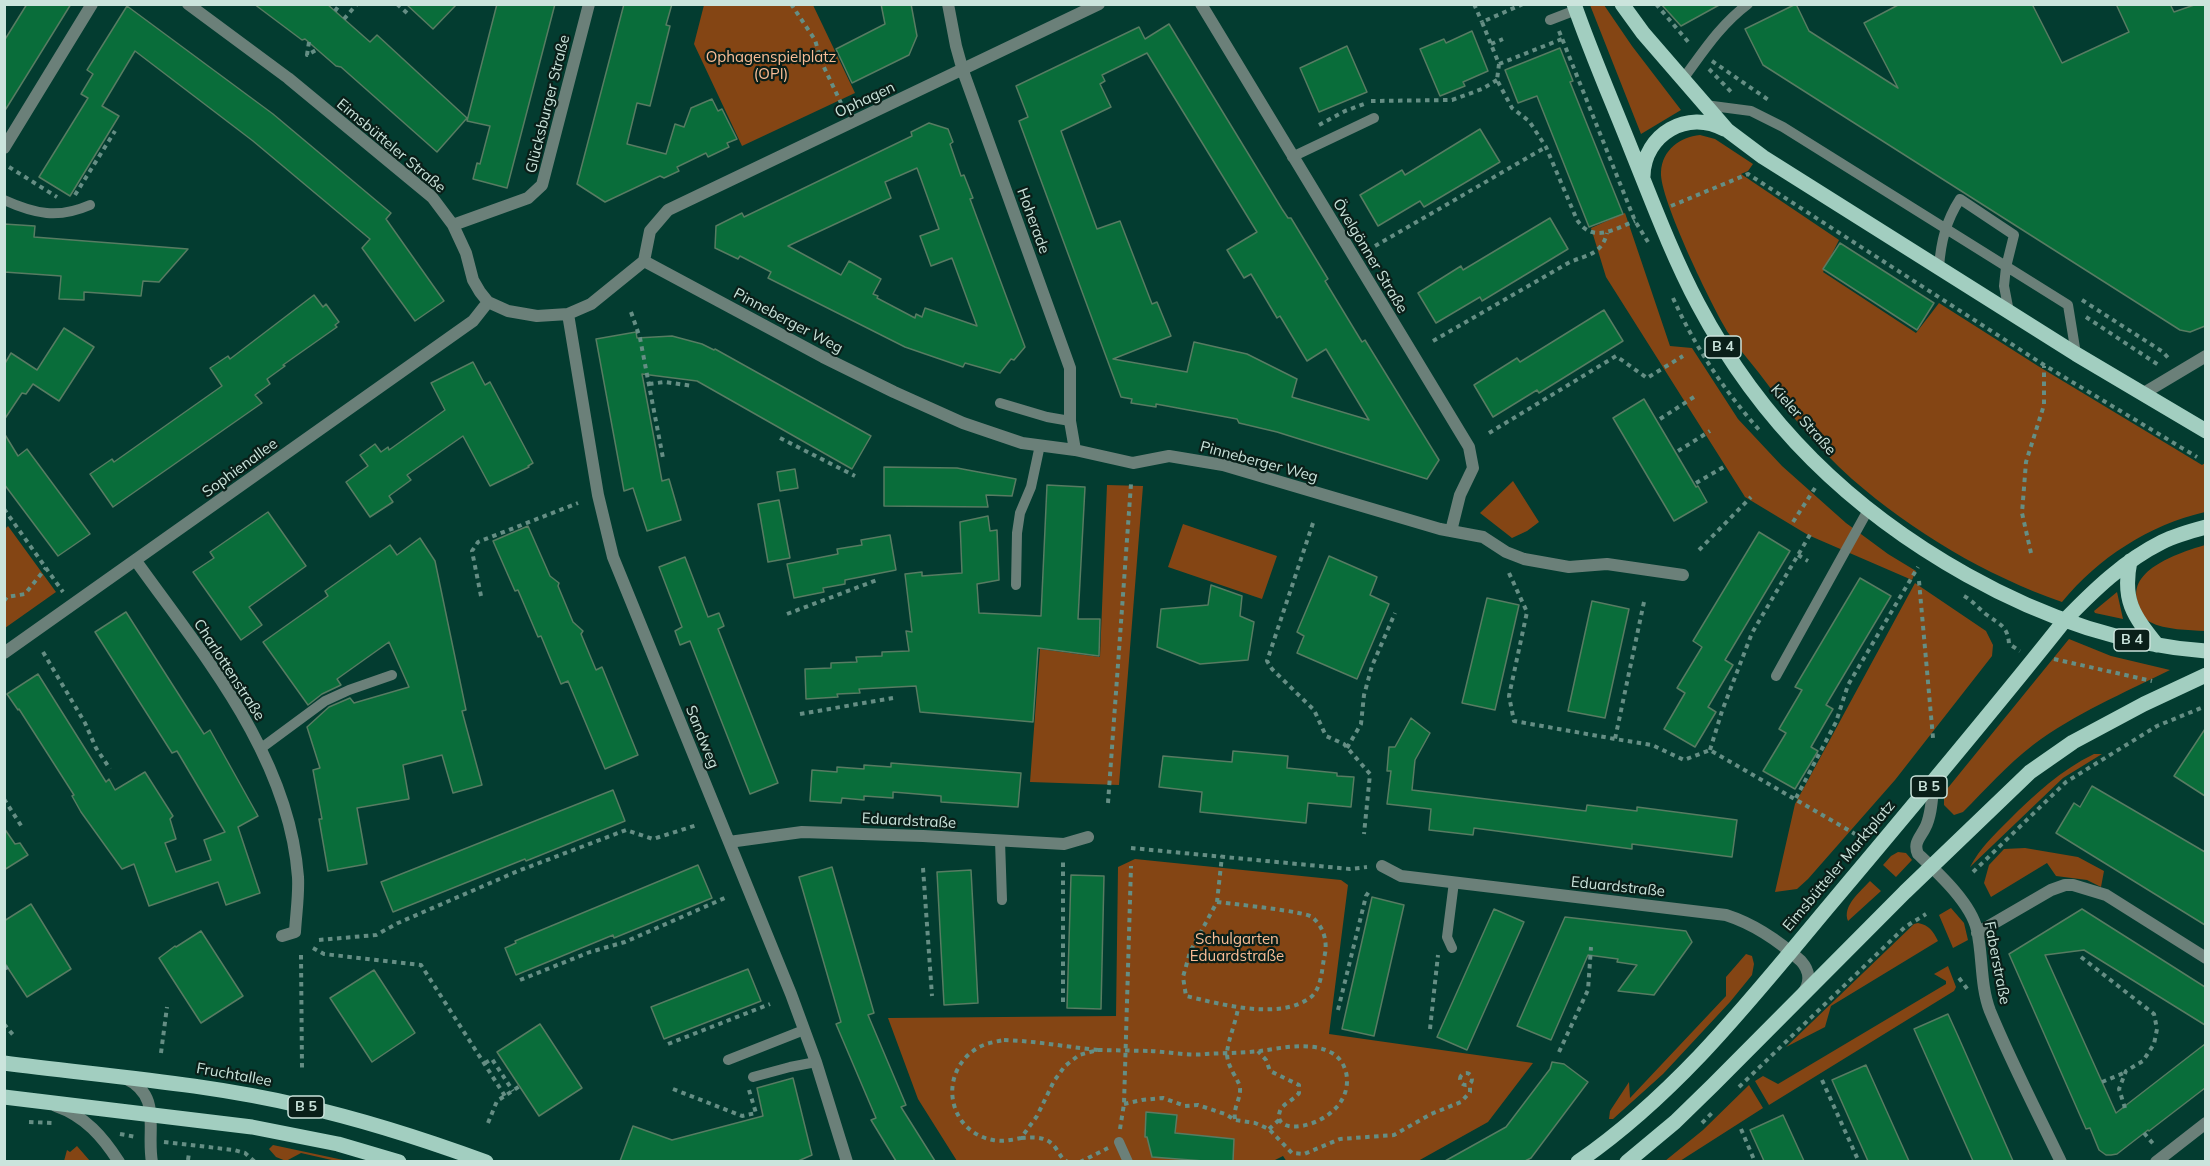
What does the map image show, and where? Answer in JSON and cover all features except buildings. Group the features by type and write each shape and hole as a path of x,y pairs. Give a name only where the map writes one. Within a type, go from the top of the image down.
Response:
{"main road":[{"path":"1622,4 1643,33 1727,130 1763,157 2076,354 2205,431"},
{"name":"Kieler Straße","path":"1575,7 1682,272 1733,364 1775,419 1805,453 1868,510 1926,552 1999,593 2065,620 2121,638 2205,651"},
{"path":"1643,179 1650,150 1655,142 1670,129 1699,122 1727,130"},
{"name":"Eimsbütteler Marktplatz","path":"1578,1161 1624,1127 1673,1084 1708,1048 1935,780 2065,620 2109,576 2130,561 2163,541 2205,526"},
{"path":"2130,561 2126,588 2130,606 2135,617 2157,645"},
{"path":"1627,1161 1675,1122 1931,867 2030,772 2073,742 2205,675"},
{"name":"Fruchtallee","path":"4,1063 212,1089 302,1106 392,1131 486,1161"},
{"name":"B 5","path":"4,1097 252,1127 338,1144 399,1161"}],"street":[{"path":"4,148 92,4"},
{"name":"Eimsbütteler Straße","path":"188,4 288,78 432,197 453,225 466,253 474,280 488,302"},
{"name":"Glücksburger Straße","path":"453,225 528,198 542,185 589,4"},
{"name":"Hoherade","path":"948,4 963,71 1070,368 1070,421 1076,450"},
{"name":"Ophagen","path":"644,261 650,231 668,210 963,71 1099,4"},
{"name":"Övelgönner Straße","path":"1201,4 1469,447 1473,468 1460,495 1451,531"},
{"path":"488,302 511,312 537,316 568,314 591,304 644,261"},
{"name":"Pinneberger Weg","path":"644,261 823,357 894,392 963,423 1022,443 1076,450 1133,463 1169,456 1223,465 1440,529 1483,537 1506,552 1524,559 1569,567 1607,564 1683,575"},
{"name":"Sophienallee","path":"4,654 473,321 488,302"},
{"name":"Sandweg","path":"568,314 598,495 613,556 804,1030 847,1161"},
{"path":"2144,393 2205,356"},
{"name":"Charlottenstraße","path":"136,561 240,711 260,749 282,800 292,835 298,879 295,932 282,936"},
{"name":"Faberstraße","path":"1935,780 1927,826 1916,841 1915,848 1971,915 1977,933 1981,978 1989,1008 2061,1161"},
{"name":"Eduardstraße","path":"729,842 802,832 1064,844 1088,837"},
{"name":"Eduardstraße","path":"1382,866 1401,876 1726,915 1747,923 1791,952 1805,966 1809,976 1802,995"},
{"path":"1977,933 2059,887 2073,885 2106,895 2205,958"},
{"path":"122,1077 133,1082 143,1091 149,1102 152,1114 150,1139 152,1161"},
{"path":"43,1101 63,1108 90,1125 105,1140 119,1161"},
{"path":"2156,1161 2205,1123"}],"lane":[{"path":"1683,80 1715,33 1748,4"},
{"path":"1552,19 1575,7"},
{"path":"1705,105 1751,111 1783,127 2068,305 2076,354"},
{"path":"1292,157 1374,118"},
{"path":"1939,267 1944,229 1960,199 2014,235 2004,286 2009,312"},
{"path":"4,200 49,214 73,213 90,205"},
{"path":"1000,404 1070,421"},
{"path":"1016,585 1017,533 1020,513 1031,487 1040,445"},
{"path":"1776,676 1868,510"},
{"path":"260,749 325,701 392,675"},
{"path":"1000,841 1002,900"},
{"path":"1452,948 1447,937 1454,882"},
{"path":"728,1060 804,1030"},
{"path":"751,1082 790,1067 816,1062"},
{"path":"1119,1142 1128,1161"}],"path":[{"path":"335,11 340,4"},
{"path":"344,19 357,4"},
{"path":"398,4 408,14"},
{"path":"791,4 815,40 822,63 841,103"},
{"path":"1474,4 1499,64 1497,80 1512,108 1529,122 1546,147 1580,224 1593,233 1607,233 1635,221 1552,19"},
{"path":"1482,22 1523,4"},
{"path":"1656,4 1692,45 1699,57 1751,111"},
{"path":"1491,44 1503,39"},
{"path":"1499,64 1562,39"},
{"path":"309,42 306,55 318,49"},
{"path":"1315,127 1345,111 1372,101 1452,100 1482,89 1497,80"},
{"path":"69,205 115,130"},
{"path":"1375,246 1546,147"},
{"path":"9,167 62,200"},
{"path":"1668,207 1748,174 2044,365 2197,457"},
{"path":"1433,341 1570,262 1591,255 1602,246 1607,233"},
{"path":"2068,305 2161,367 2181,371"},
{"path":"631,312 640,338 663,458"},
{"path":"1489,433 1616,356 1647,378 1683,356"},
{"path":"2031,553 2022,513 2026,462 2044,405 2044,365"},
{"path":"649,384 665,382 693,386"},
{"path":"1660,419 1697,395"},
{"path":"1678,451 1710,431"},
{"path":"780,438 855,476"},
{"path":"1696,483 1727,465"},
{"path":"1108,803 1131,484"},
{"path":"1793,522 1815,488"},
{"path":"1700,550 1751,497"},
{"path":"481,596 472,551 478,542 578,503"},
{"path":"4,510 6,516 63,592"},
{"path":"1314,523 1267,660 1272,669 1314,710 1326,736 1344,744 1370,774 1364,834"},
{"path":"1710,750 1722,711 1752,633 1811,533"},
{"path":"1798,555 1808,561"},
{"path":"1796,798 1836,722 1848,685 1918,567"},
{"path":"4,601 7,597 25,594 46,568"},
{"path":"1509,573 1527,612 1509,696 1514,721 1652,745 1684,760 1710,750"},
{"path":"787,614 878,580"},
{"path":"1919,581 1933,738"},
{"path":"1615,739 1644,602"},
{"path":"1347,748 1361,724 1364,696 1372,666 1395,614"},
{"path":"1987,615 2000,623 2008,635 2008,644 2021,652"},
{"path":"43,652 110,769"},
{"path":"2053,659 2150,680"},
{"path":"800,714 893,698"},
{"path":"1973,872 2066,782 2157,726 2205,706"},
{"path":"1710,750 1855,834"},
{"path":"4,799 22,827"},
{"path":"319,940 376,935 398,923 518,871 626,830 653,840 697,825"},
{"path":"1131,848 1350,869"},
{"path":"1217,902 1310,916 1322,929 1327,946 1317,988 1312,996 1295,1005 1278,1008 1238,1008 1186,996 1183,977 1190,952 1217,902 1222,856"},
{"path":"1063,861 1063,1002"},
{"path":"1080,1161 1119,1142 1124,1104 1131,866"},
{"path":"923,868 932,996"},
{"path":"1338,1010 1366,896 1370,890"},
{"path":"520,980 590,952 624,942 727,897"},
{"path":"1738,1088 1905,927 1926,914"},
{"path":"1430,1029 1439,946"},
{"path":"1559,1052 1588,990 1591,947"},
{"path":"314,948 324,954 421,965 506,1096"},
{"path":"301,956 302,1068"},
{"path":"2081,957 2154,1014 2157,1029 2154,1044 2143,1061 2102,1082"},
{"path":"668,1044 770,1004"},
{"path":"161,1053 167,1006"},
{"path":"1235,1120 1233,1110 1240,1095 1240,1084 1233,1075 1227,1053 1238,1008"},
{"path":"4,1024 14,1036"},
{"path":"1068,1161 1062,1159 1053,1143 1045,1138 993,1140 964,1125 954,1107 952,1084 963,1061 973,1051 987,1044 1004,1040 1031,1041 1061,1047 1098,1050 1204,1054 1298,1046 1332,1053 1341,1061 1347,1075 1347,1088 1342,1100 1333,1112 1320,1120 1292,1128 1285,1125 1280,1119 1279,1112 1283,1106 1295,1100 1299,1094 1299,1085 1270,1071 1266,1060 1258,1051"},
{"path":"1021,1138 1037,1116 1054,1081 1065,1066 1079,1055 1098,1050"},
{"path":"485,1063 492,1059 513,1091"},
{"path":"2125,1108 2119,1089 2126,1071"},
{"path":"1822,1080 1859,1161"},
{"path":"672,1089 742,1116 756,1113 751,1082"},
{"path":"1124,1104 1163,1098 1185,1106 1198,1105 1225,1114 1235,1120 1255,1123 1269,1129 1292,1153 1304,1154 1340,1139 1394,1135 1431,1114 1461,1102 1470,1092 1470,1085"},
{"path":"488,1123 496,1101 520,1086"},
{"path":"1699,1126 1722,1104"},
{"path":"1269,1129 1280,1119"},
{"path":"1741,1129 1755,1161"},
{"path":"185,1145 234,1150 245,1153 255,1161"},
{"path":"189,1153 190,1161"}],"green space":[{"name":"Ophagenspielplatz (OPI)","path":"704,5 813,5 855,93 742,146 694,44"},
{"path":"1590,5 1604,5 1681,110 1641,134"},
{"path":"1700,135 1715,139 1753,164 1748,171 1741,174 1839,240 1823,272 1916,333 1939,303 2202,465 2205,463 2205,512 2164,525 2126,545 2092,571 2062,602 2005,579 1978,565 1900,517 1852,479 1803,428 1736,344 1711,302 1677,228 1661,172 1665,157 1673,146"},
{"path":"1625,213 1670,346 1692,348 1738,419 1782,466 1846,523 1888,554 1916,571 1912,580 1808,535 1745,497 1606,277 1591,228"},
{"path":"1513,481 1539,522 1512,538 1480,513"},
{"path":"1107,485 1143,486 1119,785 1030,782 1040,649 1100,657"},
{"path":"1183,524 1277,556 1262,599 1168,567"},
{"path":"8,526 56,592 5,628 4,530"},
{"path":"2205,545 2205,631 2170,628 2148,621 2142,614 2138,603 2136,591 2140,581 2158,564"},
{"path":"1915,583 1986,631 1993,645 1992,656 1895,780 1808,879 1797,889 1775,892 1795,804"},
{"path":"2117,592 2123,619 2095,613 2094,611"},
{"path":"2069,639 2111,656 2170,670 2065,723 2033,745 1963,812 1954,815 1944,805 1944,794 1947,789"},
{"path":"2094,754 2102,754 2063,778 1970,867 1988,842 2029,801 2059,775"},
{"path":"2025,848 2078,857 2104,871 2101,887 2087,880 2056,876 2047,863 1991,897 1984,883 1989,865 2004,849"},
{"path":"1898,852 1906,853 1912,860 1896,877 1883,865"},
{"name":"Schulgarten Eduardstraße","path":"1135,859 1341,880 1348,885 1329,1034 1533,1063 1488,1122 1418,1161 1287,1162 1283,1156 1271,1162 957,1161 918,1099 888,1018 1116,1016 1118,867"},
{"path":"1870,881 1881,891 1848,921 1850,905"},
{"path":"1951,908 1964,923 1968,940 1953,948 1939,915"},
{"path":"1918,923 1930,929 1938,941 1831,1006 1825,1027 1786,1047 1914,924"},
{"path":"1746,954 1752,956 1754,964 1752,975 1730,1002 1663,1074 1613,1119 1609,1119 1610,1111 1629,1082 1630,1098 1726,996 1726,977"},
{"path":"1948,966 1956,987 1954,991 1769,1105 1755,1081 1763,1076 1778,1084 1946,984 1946,981 1934,974"},
{"path":"1749,1085 1763,1108 1680,1161 1665,1161 1703,1130"},
{"path":"273,1145 348,1161 336,1161 301,1153 286,1161 276,1157 269,1149"},
{"path":"77,1146 90,1161 64,1161 67,1150 70,1152"}]}
